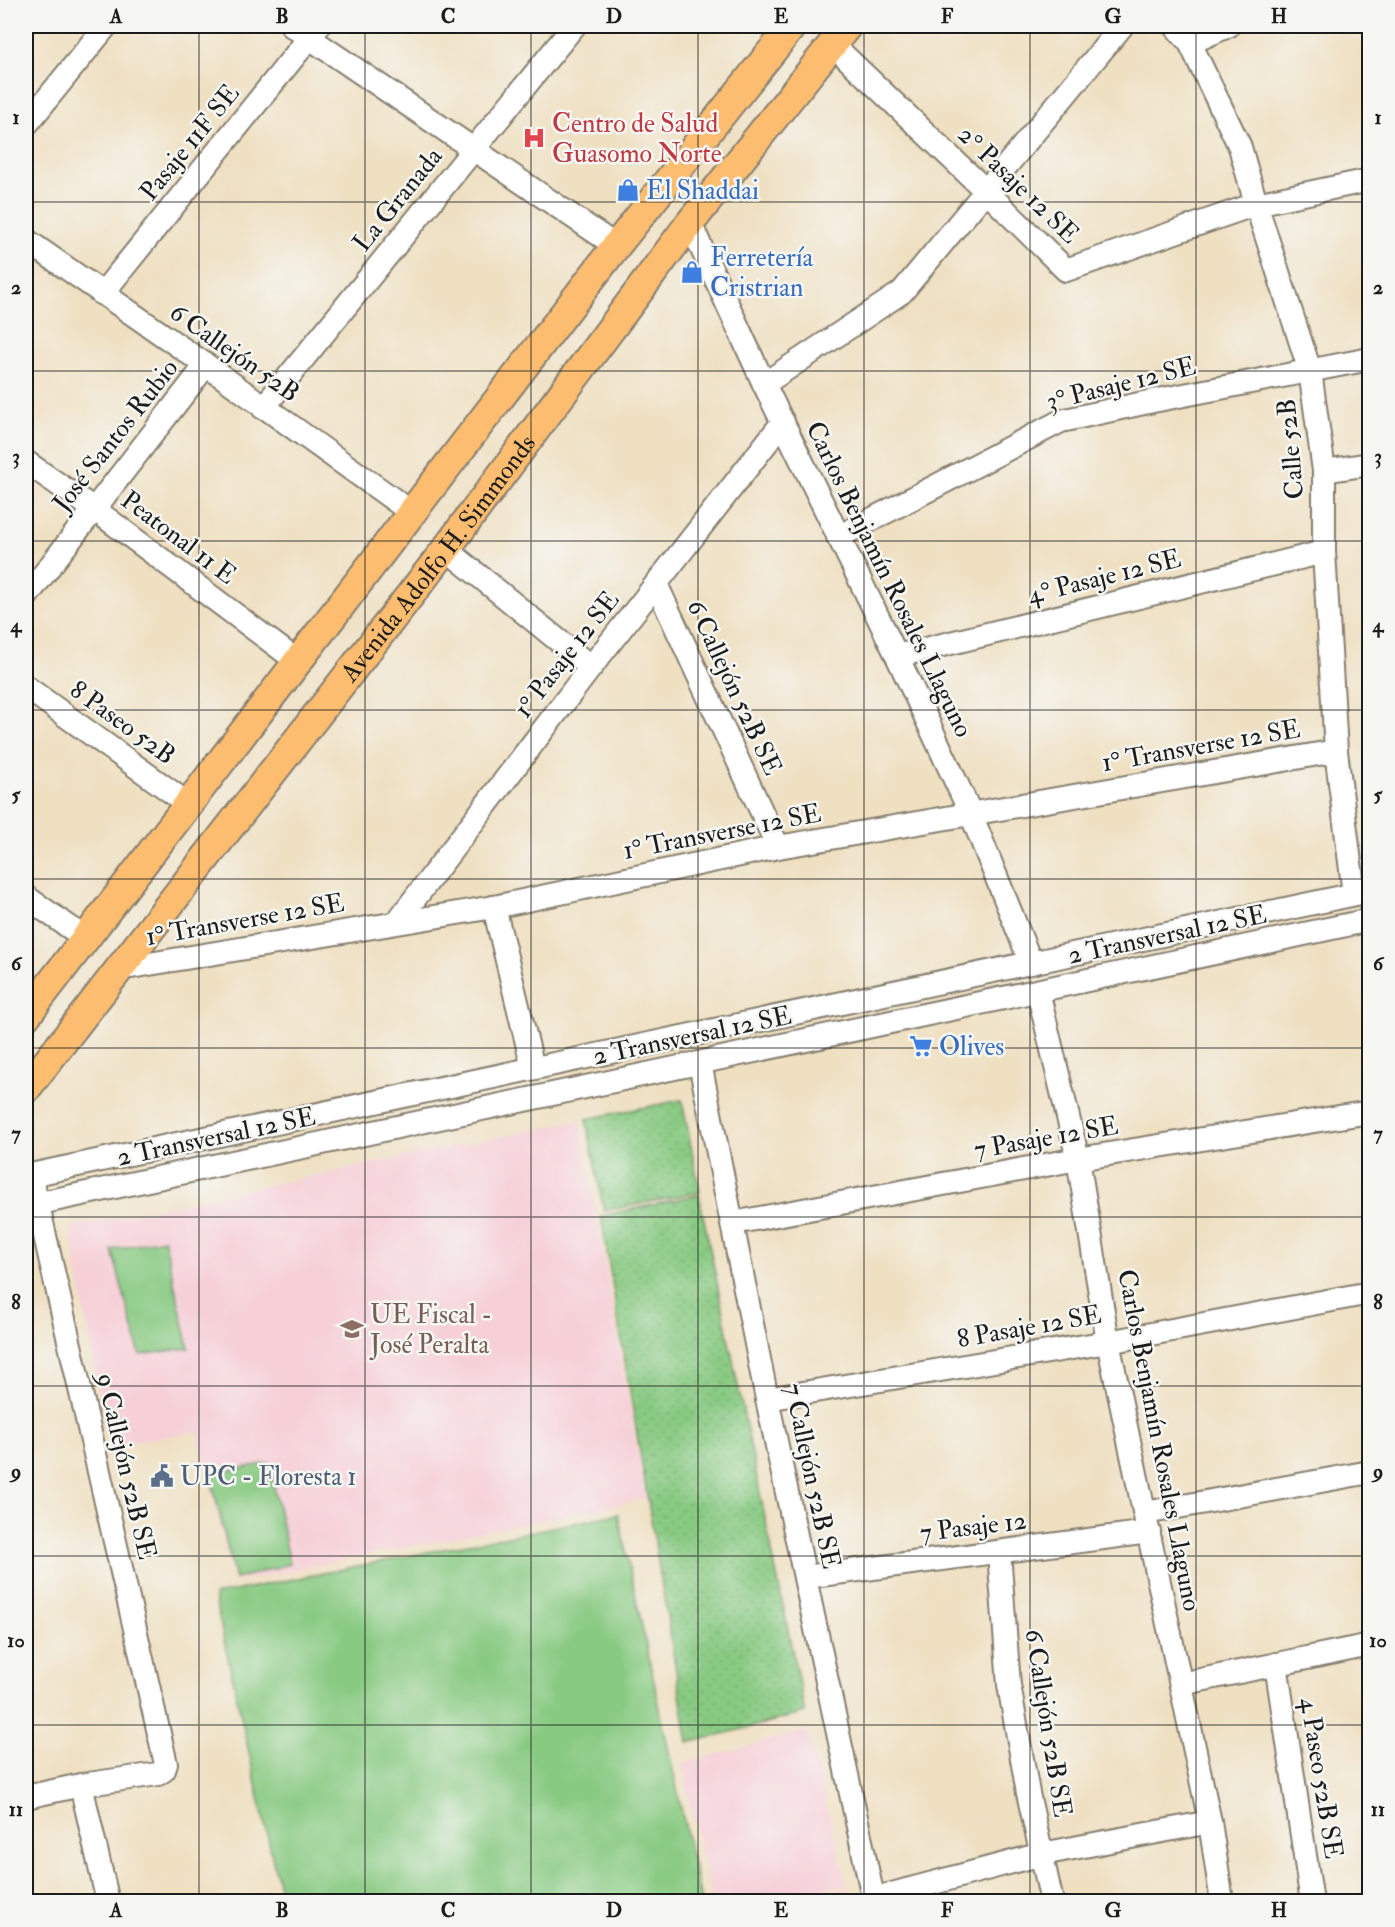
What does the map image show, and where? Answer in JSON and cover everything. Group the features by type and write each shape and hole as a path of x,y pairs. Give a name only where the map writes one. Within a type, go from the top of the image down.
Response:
{"main road":[{"name":"Avenida Adolfo H. Simmonds","path":"26,1016 616,246 792,26"},
{"name":"Avenida Adolfo H. Simmonds","path":"26,1089 446,549 690,223 840,35"}],"street":[{"path":"26,124 106,26"},
{"name":"La Granada","path":"263,408 574,26"},
{"path":"764,384 902,292 1122,26"},
{"name":"Calle 52B","path":"1175,26 1190,43 1240,147 1310,371 1324,471 1324,552 1336,751 1362,892"},
{"path":"1190,43 1228,26"},
{"path":"307,30 474,149 616,246"},
{"name":"Pasaje 11F SE","path":"102,294 307,30"},
{"name":"2° Pasaje 12 SE","path":"840,35 986,190 1066,270 1256,204 1370,180"},
{"name":"Carlos Benjamín Rosales Llaguno","path":"690,223 764,384 897,656 971,814 1031,963"},
{"name":"6 Callejón 52B","path":"26,240 411,512"},
{"name":"3° Pasaje 12 SE","path":"838,537 1061,421 1370,359"},
{"name":"José Santos Rubio","path":"26,597 206,365"},
{"name":"1° Pasaje 12 SE","path":"397,922 591,667 783,423"},
{"name":"Peatonal 11 E","path":"26,462 94,509 297,661"},
{"path":"1324,471 1370,464"},
{"path":"446,549 591,667"},
{"name":"4° Pasaje 12 SE","path":"897,656 1324,552"},
{"name":"6 Callejón 52B SE","path":"656,584 778,847"},
{"name":"8 Paseo 52B","path":"26,687 188,804"},
{"name":"1° Transverse 12 SE","path":"119,969 494,907 778,847 1336,751"},
{"name":"2 Transversal 12 SE","path":"29,1176 1362,892"},
{"path":"26,897 85,938"},
{"path":"494,907 533,1068"},
{"name":"2 Transversal 12 SE","path":"32,1205 1370,920"},
{"name":"Carlos Benjamín Rosales Llaguno","path":"1038,991 1078,1159 1108,1342 1181,1684 1209,1822 1222,1902"},
{"name":"7 Callejón 52B SE","path":"700,1062 767,1399 874,1900"},
{"name":"7 Pasaje 12 SE","path":"733,1223 1078,1159 1370,1112"},
{"name":"9 Callejón 52B SE","path":"29,1176 32,1205 166,1764 164,1770 158,1773 81,1785"},
{"name":"8 Pasaje 12 SE","path":"767,1399 1108,1342 1370,1293"},
{"name":"7 Pasaje 12","path":"805,1577 999,1552 1147,1523 1370,1472"},
{"name":"6 Callejón 52B SE","path":"999,1552 1009,1684 1053,1902"},
{"path":"1181,1684 1370,1645"},
{"name":"4 Paseo 52B SE","path":"1276,1664 1312,1902"},
{"path":"26,1797 81,1785 108,1902"},
{"path":"874,1900 1042,1854 1209,1822"}],"shaded area":[{"name":"UE Fiscal - José Peralta","path":"580,1120 646,1499 234,1582 197,1432 108,1445 70,1227"},
{"path":"806,1730 847,1883 779,1901 713,1901 681,1764"},
{"path":"847,1887 850,1901 795,1901"}],"green space":[{"path":"682,1100 700,1192 604,1211 586,1119"},
{"path":"699,1195 805,1713 688,1743 601,1216"},
{"path":"164,1239 189,1348 140,1355 112,1250"},
{"path":"269,1463 290,1564 235,1579 210,1474"},
{"path":"618,1514 701,1901 282,1901 214,1595"}],"place":[{"name":"Centro de Salud Guasomo Norte","path":"534,138"},
{"name":"El Shaddai","path":"628,190"},
{"name":"Ferretería Cristrian","path":"692,272"},
{"name":"Olives","path":"921,1046"},
{"name":"UE Fiscal - José Peralta","path":"352,1329"},
{"name":"UPC - Floresta 1","path":"162,1476"}]}
